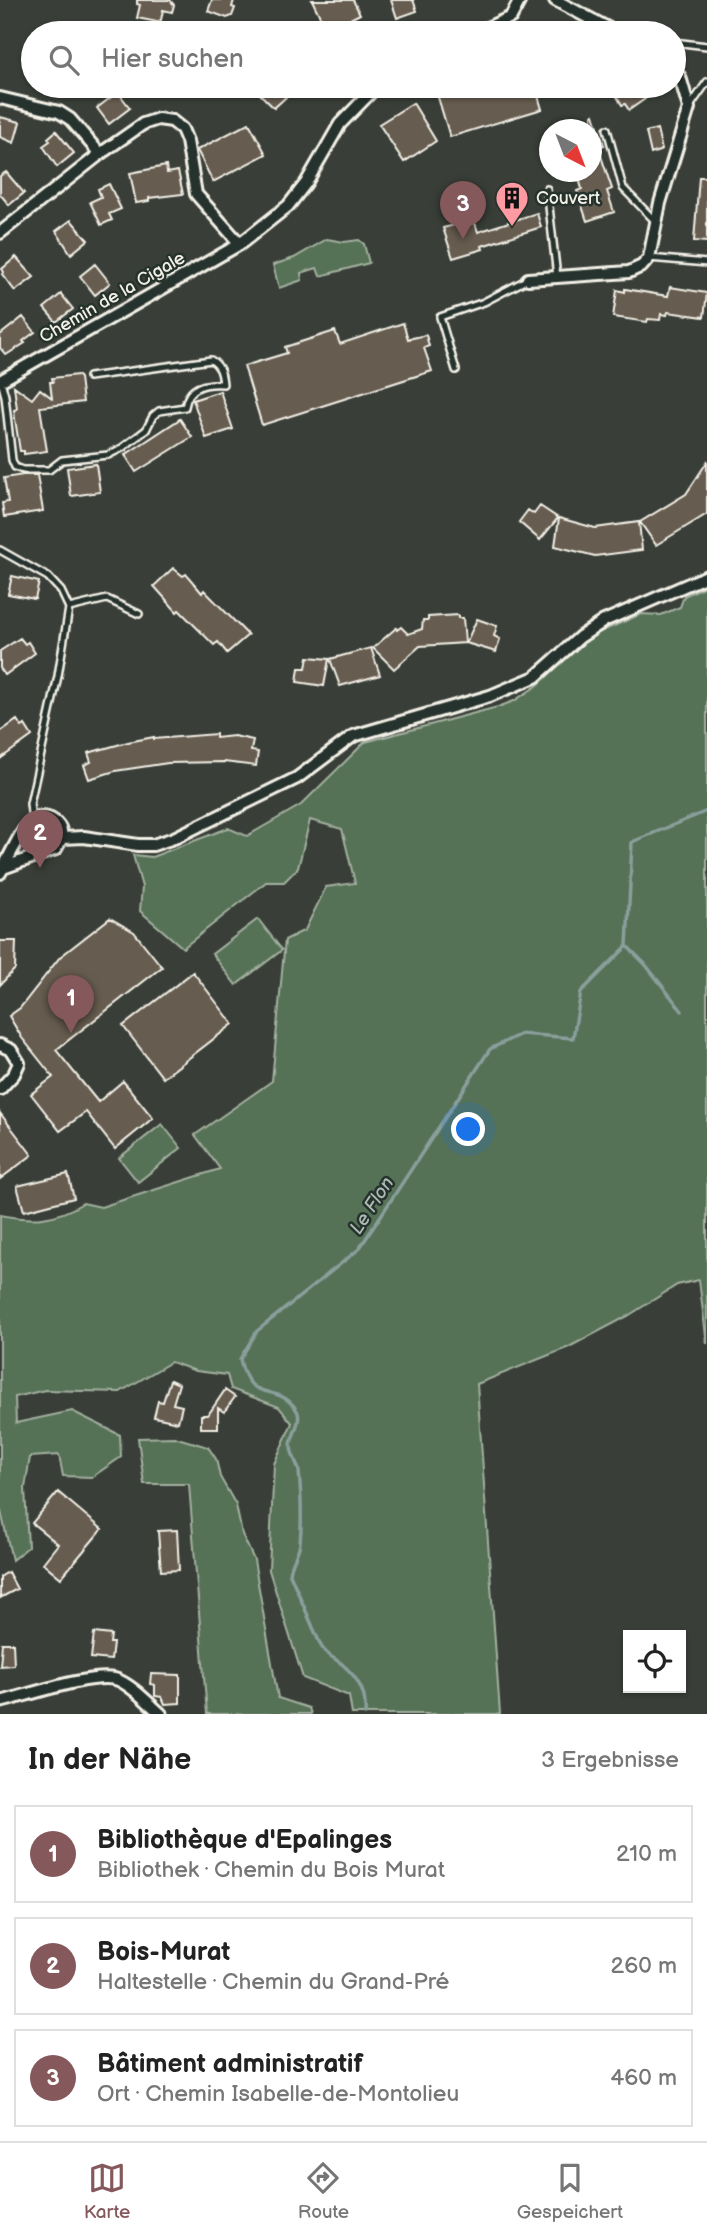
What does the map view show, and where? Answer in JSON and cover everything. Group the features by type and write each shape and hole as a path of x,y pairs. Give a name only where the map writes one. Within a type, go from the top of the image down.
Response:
{"street":[{"path":"502,21 511,17 520,0"},
{"path":"555,0 594,21"},
{"path":"0,98 59,112 71,119 100,154"},
{"name":"Chemin de la Cigale","path":"0,381 240,244 288,206 306,183 340,124 365,98"},
{"path":"528,279 629,272 642,266 649,258 656,222 689,108 686,98"},
{"path":"0,233 100,154 144,124 158,119 172,121 181,129 187,141 196,194 240,244"},
{"path":"62,838 84,837 138,845 153,845 174,838 297,778 353,736 489,696 535,677 579,637 604,621 707,576"},
{"path":"42,817 54,820 60,827 62,838 56,849 2,870 32,821 42,817"},
{"path":"0,1045 11,1050 19,1063 15,1074 0,1089"},
{"path":"0,1702 66,1685 114,1678 129,1686 161,1714"}],"lane":[{"path":"686,43 707,46"},
{"path":"689,108 707,82"},
{"path":"607,129 623,188 656,222"},
{"path":"547,189 557,277"},
{"path":"649,258 707,263"},
{"path":"456,370 440,317 484,302 528,279"},
{"name":"Chemin de la Cigale","path":"0,381 5,396 12,460 15,467 23,470 49,470 62,460 108,455 146,430 153,416 159,411 185,407 186,400 195,388 208,383 223,384 222,372 211,360 89,377"},
{"path":"0,550 48,577 61,591 69,608 58,676 30,804 32,821"},
{"path":"69,608 107,599 139,614"}],"green space":[{"path":"327,239 344,242 359,240 364,244 369,263 320,276 317,268 301,273 302,280 279,288 273,265 294,258"},
{"path":"707,585 707,1344 699,1280 677,1285 628,1316 569,1347 477,1384 500,1714 352,1714 349,1696 303,1678 269,1570 274,1464 292,1423 279,1407 231,1389 227,1375 196,1371 171,1362 120,1392 45,1390 15,1397 16,1423 72,1411 120,1435 121,1457 92,1477 63,1476 59,1455 30,1457 25,1488 28,1547 12,1560 0,1507 0,1215 43,1218 83,1203 101,1207 220,1169 195,1135 272,1081 285,940 305,930 326,887 355,883 342,829 310,820 298,868 284,882 266,882 183,948 140,911 142,887 133,855 152,857 228,828 247,836 301,805 365,742 514,701 538,685 587,639 641,614 661,615 680,607 684,596"},
{"path":"258,919 282,950 236,985 212,954"},
{"path":"162,1124 181,1148 138,1182 119,1158"},
{"path":"174,1437 208,1447 216,1459 220,1477 236,1505 242,1534 254,1560 278,1698 309,1708 311,1714 207,1714 189,1484 144,1484 138,1438"}],"building":[{"path":"137,0 170,0 174,5 172,12 163,10 161,20 152,21 137,18 140,5"},
{"path":"212,0 234,0 232,16 227,18 208,11"},
{"path":"312,0 353,0 360,14 346,21 322,21"},
{"path":"391,0 413,0 417,11 397,18"},
{"path":"110,98 122,98 130,108 109,124 97,108"},
{"path":"264,98 285,98 274,108"},
{"path":"438,98 539,98 542,109 450,137"},
{"path":"618,98 645,99 629,110 625,104 622,105"},
{"path":"413,103 436,141 404,162 379,124"},
{"path":"0,117 20,122 14,143 0,137"},
{"path":"249,123 266,154 213,182 197,150"},
{"path":"657,129 662,150 651,154 646,132"},
{"path":"56,131 74,153 57,167 43,146"},
{"path":"602,159 612,189 607,191 614,212 587,221 577,191 582,189 580,182 602,182"},
{"path":"166,166 167,173 178,171 183,194 149,198 149,201 136,203 130,173"},
{"path":"6,172 24,193 9,205 0,194 0,176"},
{"path":"699,177 707,177 707,242 694,241"},
{"path":"109,184 121,209 109,214 112,220 101,225 90,202 101,197 98,189"},
{"path":"537,213 541,227 453,258 443,228 474,220 478,232"},
{"path":"71,220 88,240 71,254 56,231"},
{"path":"16,257 34,277 15,291 2,274 2,269"},
{"path":"95,264 110,283 95,295 80,276"},
{"path":"670,287 707,293 704,317 668,312 667,315 661,314 660,320 648,319 647,322 613,317 617,290 668,296"},
{"path":"61,294 73,309 56,322 44,308"},
{"path":"23,317 35,332 23,341 25,343 6,355 0,348 0,335"},
{"path":"403,323 408,339 426,335 429,346 424,348 432,371 262,425 244,366 287,353 285,347 335,331 340,344"},
{"path":"77,375 80,378 83,402 40,407 47,451 24,454 24,451 20,451 15,419 14,410 17,409 14,386 32,399 40,389 52,398 52,378"},
{"path":"220,391 233,429 206,438 193,400"},
{"path":"180,419 192,437 136,472 125,455"},
{"path":"707,462 707,514 656,545 640,522 686,494"},
{"path":"96,464 100,492 71,496 67,468"},
{"path":"37,475 43,511 4,517 2,503 8,502 4,478"},
{"path":"540,506 558,518 540,540 519,522 528,510 534,514"},
{"path":"559,518 595,528 639,522 642,550 595,556 555,546"},
{"path":"173,568 183,576 186,574 202,593 204,590 248,635 227,653 218,642 214,645 179,610 177,612 154,586"},
{"path":"12,576 39,582 35,599 8,594"},
{"path":"458,615 458,618 463,618 465,643 420,646 394,669 373,648 396,628 397,630 401,627 408,634 422,629 423,620 428,620 428,617"},
{"path":"477,619 497,626 494,636 500,639 496,652 466,643"},
{"path":"20,638 25,644 28,642 35,653 5,675 0,668 0,651"},
{"path":"371,648 380,675 340,686 330,659"},
{"path":"308,657 329,659 324,686 297,682 299,668 306,668"},
{"path":"17,720 22,727 25,725 32,736 0,759 0,732"},
{"path":"216,734 216,738 234,736 253,740 251,751 258,752 256,766 224,762 168,763 115,771 89,779 84,765 91,762 88,753 128,742 154,737"},
{"path":"110,918 134,932 162,967 56,1050 98,1102 123,1081 153,1118 115,1149 86,1112 60,1131 31,1094 53,1077 22,1038 9,1016 20,1008 60,957"},
{"path":"0,941 16,941 15,969 0,985"},
{"path":"193,972 233,1024 163,1078 123,1026"},
{"path":"0,1113 32,1155 0,1179"},
{"path":"68,1174 74,1198 24,1211 17,1186"},
{"path":"170,1380 179,1384 173,1404 182,1406 178,1422 154,1417 158,1401 163,1402"},
{"path":"225,1390 235,1397 224,1412 218,1408 218,1428 201,1428 201,1415 208,1415"},
{"path":"58,1492 102,1529 61,1578 43,1563 58,1544 32,1523"},
{"path":"177,1530 179,1570 161,1571 158,1531"},
{"path":"8,1572 17,1589 0,1598 0,1577"},
{"path":"94,1633 111,1635 111,1660 91,1658"},
{"path":"2,1643 13,1643 14,1665 0,1666"},
{"path":"151,1674 180,1675 180,1703 165,1704 162,1697 155,1696 155,1685 150,1684"}],"waterway":[{"name":"Le Flon","path":"365,1714 364,1699 357,1680 321,1646 290,1574 301,1535 299,1472 291,1446 298,1413 288,1400 250,1383 240,1359 257,1331 359,1249 490,1049 521,1034 573,1038 581,992 627,946 632,842 707,811"},
{"path":"627,946 645,964 682,1011"}],"place":[{"name":"Couvert","path":"512,228"},
{"name":"Bâtiment administratif","path":"463,239"},
{"name":"Bois-Murat","path":"40,868"},
{"name":"Bibliothèque d'Epalinges","path":"71,1033"}]}
